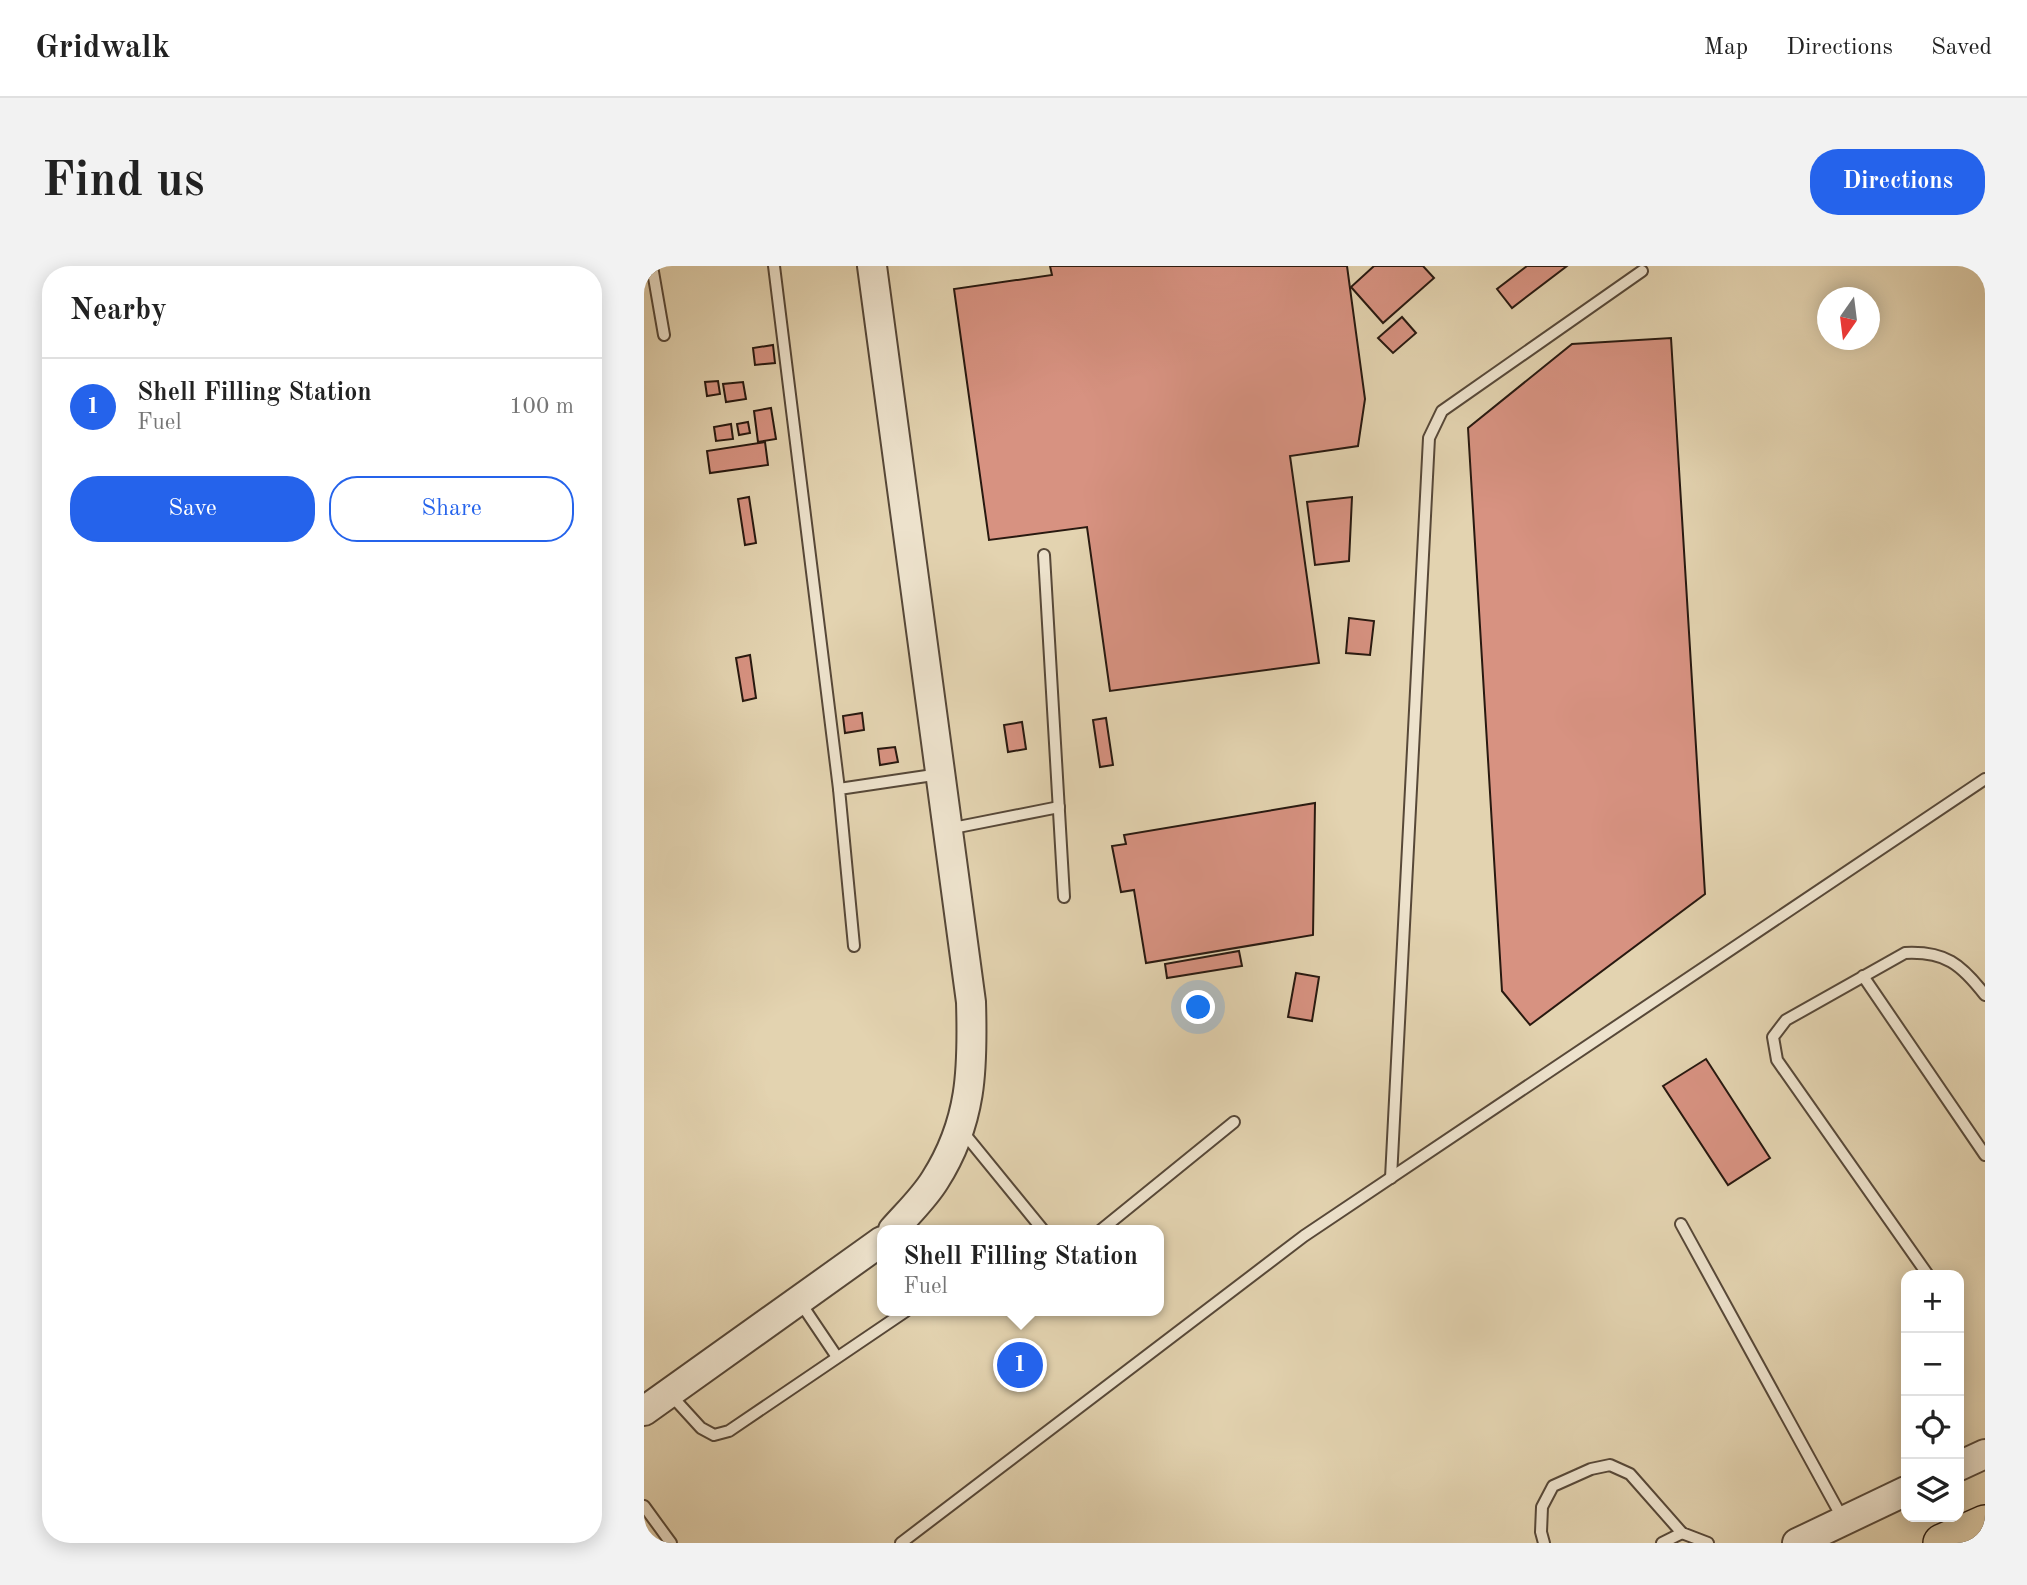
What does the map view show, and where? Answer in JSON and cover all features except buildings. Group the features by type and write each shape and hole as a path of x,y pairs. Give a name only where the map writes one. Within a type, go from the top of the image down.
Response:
{"highway":[{"path":"1942,1543 1985,1524"}],"street":[{"path":"872,266 971,1002 973,1067 961,1129 935,1181 897,1225"},
{"path":"644,1411 877,1245"},
{"path":"1964,1464 1985,1454"},
{"path":"1797,1543 1901,1493"}],"lane":[{"path":"652,266 664,335"},
{"path":"774,266 839,789 854,946"},
{"path":"1391,1178 1429,438 1442,411 1643,271"},
{"path":"1044,555 1064,897"},
{"path":"839,789 940,774"},
{"path":"901,1543 1304,1236 1985,779"},
{"path":"947,829 1059,807"},
{"path":"1924,1270 1777,1060 1773,1037 1786,1020 1905,953 1925,952 1949,959 1985,995"},
{"path":"1863,976 1985,1155"},
{"path":"1107,1225 1234,1122"},
{"path":"961,1129 1034,1225"},
{"path":"1682,1224 1844,1521"},
{"path":"800,1302 837,1357"},
{"path":"669,1393 701,1428 714,1435 729,1431 898,1316"},
{"path":"1544,1543 1542,1507 1553,1486 1591,1469 1610,1465 1630,1474 1682,1533 1708,1543"},
{"path":"644,1506 671,1543"},
{"path":"1662,1543 1682,1533"}],"place":[{"name":"Shell Filling Station","path":"1020,1365"}]}
